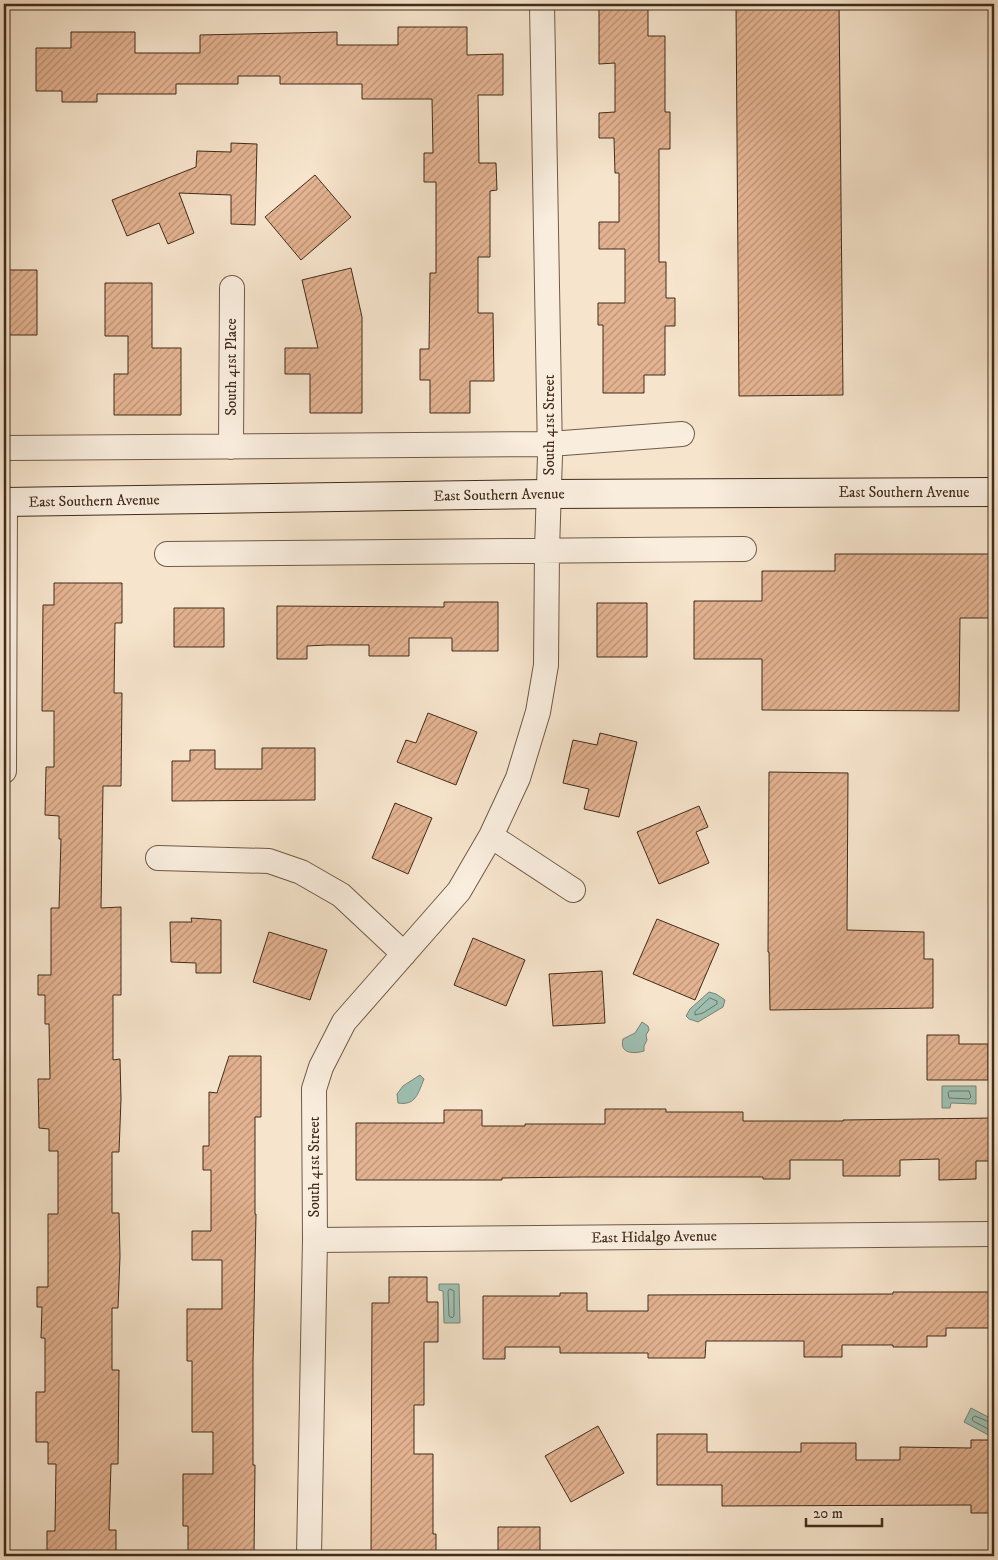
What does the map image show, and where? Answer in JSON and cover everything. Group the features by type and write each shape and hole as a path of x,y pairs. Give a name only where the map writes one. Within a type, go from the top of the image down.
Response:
{"main road":[{"name":"East Southern Avenue","path":"4,502 549,494 994,492"}],"street":[{"name":"South 41st Street","path":"309,1556 315,1240 314,1089 321,1067 344,1022 459,891 491,836 518,778 538,712 546,665 550,444 542,4"},
{"name":"South 41st Place","path":"231,447 232,288"},
{"path":"4,448 550,444 682,434"},
{"path":"4,502 4,771"},
{"path":"166,554 744,549"},
{"path":"491,836 573,890"},
{"path":"158,858 269,861 300,872 341,895 404,954"},
{"name":"East Hidalgo Avenue","path":"315,1240 994,1234"}],"water":[{"path":"709,992 725,1000 723,1007 698,1022 689,1019 686,1016 690,1009"},
{"path":"642,1022 648,1026 649,1030 646,1035 647,1040 644,1051 628,1052 623,1048 623,1039 635,1033"},
{"path":"420,1075 424,1079 416,1097 409,1102 398,1103 397,1094 403,1086"},
{"path":"942,1086 976,1086 976,1104 951,1103 950,1108 942,1108"},
{"path":"439,1284 459,1284 460,1323 444,1323 443,1291 439,1290"},
{"path":"971,1408 994,1420 994,1438 964,1422"}],"building":[{"path":"599,4 648,4 648,36 665,36 665,112 670,112 670,149 659,149 659,262 666,262 666,298 675,298 675,326 665,326 665,375 644,375 644,393 603,393 603,325 598,325 598,303 625,303 625,249 599,249 599,222 619,222 619,173 615,173 614,138 599,138 599,113 615,112 615,63 599,64"},
{"path":"736,4 839,4 843,395 739,396"},
{"path":"398,27 467,27 467,55 503,54 503,95 478,95 479,163 496,163 497,190 490,191 490,257 478,257 478,313 493,313 494,381 470,381 470,413 430,413 430,380 420,380 420,349 429,349 430,273 436,273 436,182 424,182 424,153 433,153 432,99 362,99 362,84 280,84 280,76 238,76 238,84 176,84 176,94 97,94 97,102 62,102 62,91 36,91 36,48 71,48 71,32 135,32 135,53 200,53 200,35 337,32 337,45 398,45"},
{"path":"231,143 257,144 255,225 231,224 231,195 179,193 194,233 168,244 159,223 127,236 112,200 196,167 197,151 231,152"},
{"path":"315,175 351,217 301,260 265,217"},
{"path":"351,268 362,317 362,413 310,413 310,374 285,374 285,348 318,348 302,280"},
{"path":"4,270 37,270 37,335 4,335"},
{"path":"105,283 152,283 152,348 181,348 181,415 114,415 114,374 128,374 128,336 105,336"},
{"path":"835,554 993,554 993,618 960,618 959,711 762,710 762,659 694,659 694,601 762,601 762,571 835,571"},
{"path":"54,583 122,583 122,623 115,623 114,693 122,693 121,786 103,786 101,908 121,907 121,995 113,995 113,1060 120,1059 121,1099 119,1152 112,1152 112,1213 119,1213 120,1256 118,1308 112,1308 112,1370 119,1370 118,1464 111,1464 109,1530 116,1530 116,1556 47,1556 47,1531 55,1531 56,1464 48,1464 48,1442 36,1442 36,1392 45,1392 45,1338 41,1338 42,1307 37,1307 37,1287 48,1287 48,1214 58,1214 58,1151 49,1151 49,1129 39,1128 38,1079 50,1079 49,1024 45,1024 45,995 38,995 38,975 51,975 51,908 59,908 61,839 59,839 59,816 45,815 46,767 54,767 54,711 42,711 43,605 54,605"},
{"path":"444,602 498,602 498,651 452,651 452,638 409,638 409,656 369,656 369,645 327,645 307,646 307,659 277,659 277,606 444,607"},
{"path":"597,603 647,603 647,657 597,657"},
{"path":"174,608 224,608 224,647 174,647"},
{"path":"428,713 477,732 456,785 397,762 406,740 416,743"},
{"path":"600,733 637,742 619,817 584,809 589,789 563,783 573,740 597,745"},
{"path":"262,748 315,748 315,800 172,801 172,761 190,761 190,750 215,750 215,769 262,769"},
{"path":"769,772 848,773 847,930 924,932 924,959 933,959 933,1008 770,1010 768,952"},
{"path":"395,803 432,818 408,874 372,858"},
{"path":"699,806 708,827 696,832 709,863 659,884 637,832"},
{"path":"191,918 221,920 221,973 196,973 196,963 171,962 170,922 192,922"},
{"path":"657,919 719,944 695,1000 633,974"},
{"path":"269,932 327,950 310,1000 253,982"},
{"path":"473,938 525,960 506,1006 454,985"},
{"path":"602,971 605,1023 553,1026 549,974"},
{"path":"927,1035 959,1035 959,1044 988,1044 988,1080 927,1080"},
{"path":"229,1056 261,1056 261,1117 255,1117 254,1556 188,1556 188,1526 183,1526 183,1474 213,1474 213,1432 192,1432 192,1361 187,1361 187,1309 222,1309 222,1260 192,1260 192,1231 211,1231 211,1170 203,1170 203,1146 209,1146 209,1092 217,1093"},
{"path":"605,1109 666,1109 666,1112 743,1112 743,1121 994,1118 994,1161 976,1161 976,1179 939,1180 939,1159 900,1160 900,1176 843,1176 843,1160 790,1160 790,1179 763,1179 763,1177 582,1177 502,1178 502,1180 356,1180 356,1123 444,1123 444,1110 482,1110 482,1126 605,1124"},
{"path":"389,1277 427,1277 427,1302 438,1302 438,1342 424,1342 424,1405 414,1405 414,1454 433,1454 433,1534 436,1534 436,1556 371,1556 372,1303 389,1303"},
{"path":"893,1292 994,1292 994,1328 946,1328 946,1336 927,1336 927,1347 842,1345 842,1357 804,1357 804,1341 706,1341 705,1358 648,1358 648,1353 560,1353 560,1347 505,1347 505,1359 483,1359 483,1296 560,1296 560,1293 587,1293 587,1311 648,1311 648,1295 893,1294"},
{"path":"598,1426 624,1473 571,1502 545,1456"},
{"path":"657,1434 707,1434 707,1452 801,1452 801,1443 856,1443 856,1460 900,1460 900,1447 971,1448 971,1440 994,1440 994,1513 971,1513 971,1505 722,1506 722,1485 657,1485"},
{"path":"498,1527 540,1527 540,1556 498,1556"}]}
